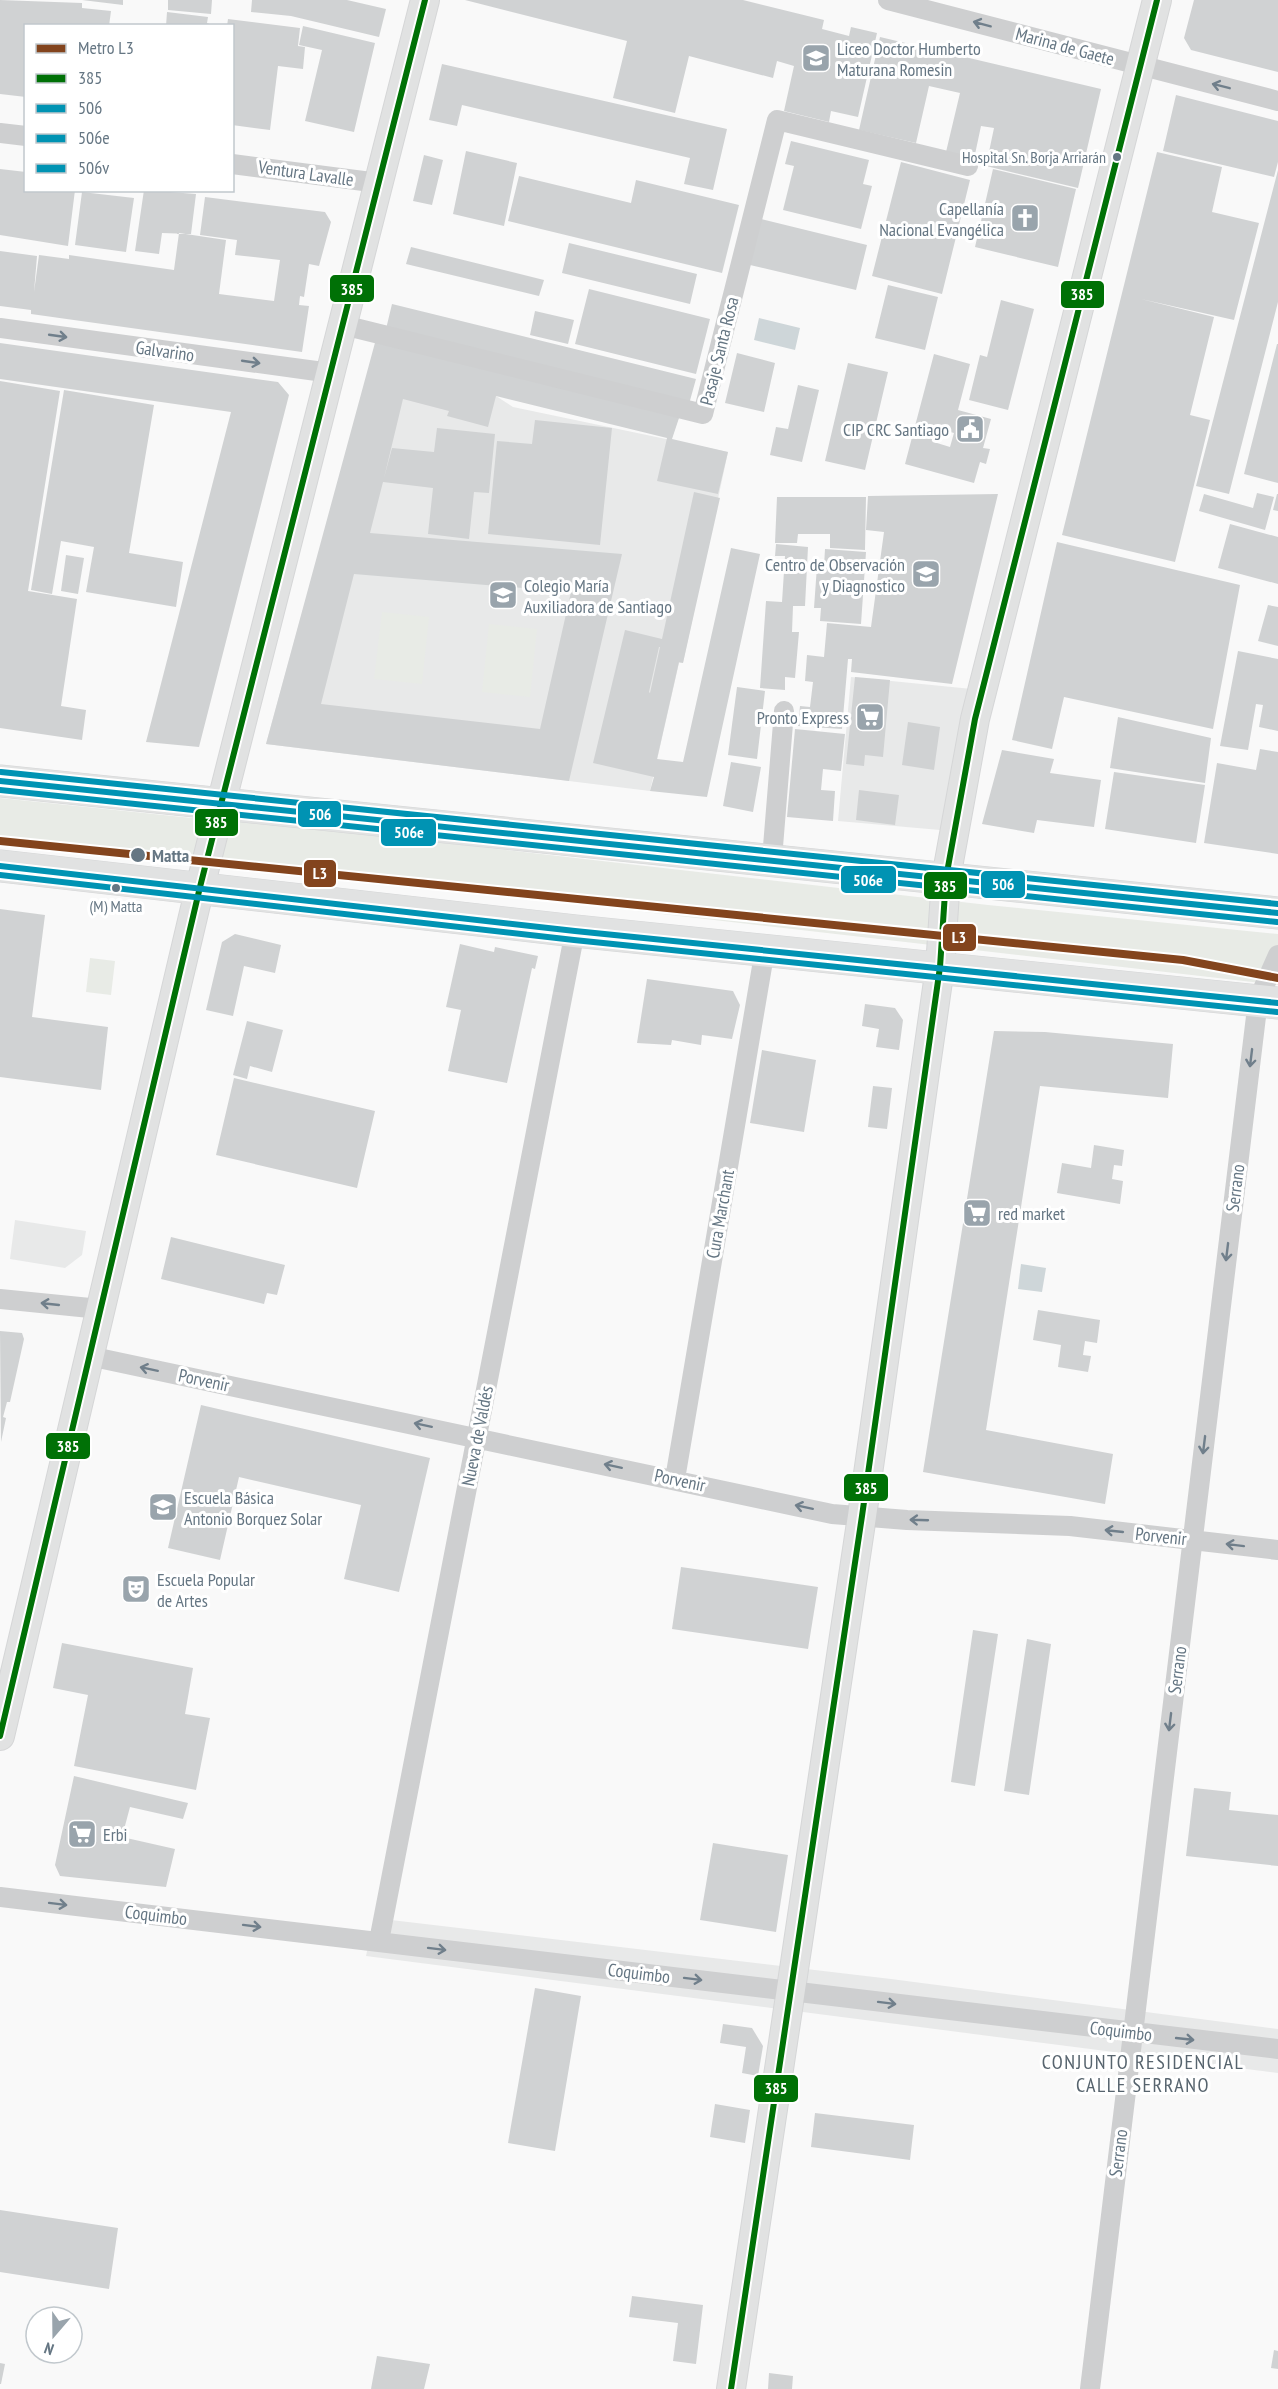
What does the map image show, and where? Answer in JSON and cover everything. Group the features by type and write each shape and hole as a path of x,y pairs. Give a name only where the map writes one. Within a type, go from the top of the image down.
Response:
{"main road":[{"path":"0,1736 200,887 425,0"},
{"path":"731,2389 862,1516 940,967 946,878 975,719 1157,0"},
{"path":"0,781 221,802 1278,913"},
{"path":"0,866 575,931 1268,1001"}],"street":[{"name":"Marina de Gaete","path":"888,0 1278,101"},
{"name":"Pasaje Santa Rosa","path":"343,325 703,414 777,120 968,166"},
{"path":"0,133 24,136"},
{"name":"Ventura Lavalle","path":"234,164 379,183"},
{"name":"Galvarino","path":"0,328 331,373"},
{"path":"772,859 784,711"},
{"name":"Nueva de Valdés","path":"379,1941 575,931"},
{"name":"Cura Marchant","path":"675,1479 765,949"},
{"name":"Serrano","path":"1089,2389 1193,1540 1268,1001 1278,955"},
{"path":"0,1299 100,1309"},
{"name":"Porvenir","path":"89,1356 832,1514 1070,1526 1278,1550"},
{"name":"Coquimbo","path":"0,1897 1278,2049"}],"shaded area":[{"path":"759,318 800,328 795,350 754,340"},
{"name":"Colegio María Auxiliadora de Santiago","path":"370,366 496,396 513,407 728,452 683,663 679,663 650,791 266,744"},
{"path":"382,612 429,617 422,684 374,679"},
{"path":"489,624 537,629 530,697 482,692"},
{"path":"851,677 972,689 940,830 838,821"},
{"path":"0,798 192,818 279,824 988,905 1278,934 1278,985 279,870 186,864 0,843"},
{"path":"90,958 115,961 111,995 86,992"},
{"path":"15,1220 86,1231 82,1255 65,1268 10,1259"},
{"path":"1021,1264 1046,1268 1042,1292 1018,1289"},
{"path":"374,1918 891,1979 1278,2029 1278,2073 366,1956"}],"building":[{"path":"0,0 82,3 82,8 111,11 109,24 24,24 24,97 0,94"},
{"path":"82,0 123,0 123,5"},
{"path":"168,0 212,0 211,14 168,10"},
{"path":"252,0 347,0 386,9 379,37 291,16 251,12"},
{"path":"465,0 743,0 824,20 822,29 849,36 851,27 877,33 858,117 831,111 829,122 784,111 794,66 777,61 773,78 689,56 675,113 613,98 627,41"},
{"path":"1194,0 1278,0 1278,72 1191,50 1184,38"},
{"path":"167,12 208,17 207,23 209,24 166,24"},
{"path":"228,19 300,28 298,46 305,47 303,69 278,66 270,130 234,125 234,24 227,24"},
{"path":"303,26 375,43 354,132 305,121 322,50 299,45"},
{"path":"880,37 1101,89 1078,188 986,166 994,128 981,126 974,159 946,152 960,93 929,86 916,143 859,130"},
{"path":"442,64 727,129 713,190 684,184 690,158 462,105 457,126 429,120"},
{"path":"1176,95 1278,121 1278,162 1274,177 1163,151"},
{"path":"791,141 869,160 863,184 872,186 861,229 783,210 794,166 785,164"},
{"path":"466,151 517,163 504,226 453,214"},
{"path":"1157,152 1222,167 1212,212 1259,223 1234,320 1141,299 1214,317 1190,415 1210,420 1175,562 1062,535"},
{"path":"424,155 443,160 432,205 413,201"},
{"path":"901,162 970,180 942,294 872,276"},
{"path":"0,169 24,172 24,192 75,192 68,246 0,235"},
{"name":"Capellanía Nacional Evangélica","path":"993,169 1076,189 1058,267 975,247"},
{"path":"1278,170 1278,302 1229,494 1196,486"},
{"path":"519,176 631,203 636,180 739,205 722,273 508,221"},
{"path":"82,192 134,198 126,252 75,245"},
{"path":"144,192 196,194 191,234 162,233 159,254 135,251"},
{"path":"205,197 325,212 331,222 319,266 309,264 304,297 300,296 299,305 309,306 302,352 31,314 31,310 0,306 0,251 37,256 34,292 39,255 69,259 69,255 174,270 179,233 226,240 219,294 274,301 280,260 235,255 237,240 200,235"},
{"path":"761,219 867,245 856,290 750,265"},
{"path":"569,243 697,274 690,304 562,273"},
{"path":"411,247 544,280 539,296 406,264"},
{"path":"888,285 938,297 925,350 875,338"},
{"path":"589,289 710,319 696,374 575,344"},
{"path":"1001,300 1034,309 1008,410 969,400 980,355 987,357"},
{"path":"392,304 696,379 689,404 386,329"},
{"path":"535,311 574,320 568,344 530,335"},
{"path":"376,339 680,415 672,439 728,452 718,494 657,481 667,438 496,396 488,427 447,416 449,411 403,399 384,478 392,448 434,452 437,428 495,434 489,493 474,492 469,539 428,534 433,488 383,482 370,533 622,554 569,781 266,744","holes":["354,574 571,592 540,729 321,704"]},
{"path":"0,343 278,382 289,395 199,747 146,742 231,412 0,379"},
{"path":"1278,344 1278,483 1244,474"},
{"path":"737,353 775,363 764,412 725,403"},
{"path":"934,354 970,364 958,410 991,419 983,448 990,449 986,464 980,462 974,483 905,464","holes":["940,429 954,433 950,447 937,443"]},
{"path":"848,363 888,372 865,470 825,461"},
{"path":"0,381 60,391 28,591 77,599 61,706 86,710 82,740 0,728"},
{"path":"798,385 819,390 802,462 770,455 776,427 788,429"},
{"path":"64,390 154,405 129,553 183,562 176,607 86,592 94,547 61,541 52,594 31,590"},
{"path":"535,420 612,428 600,545 488,534 497,441 532,444"},
{"path":"694,492 720,498 683,663 679,662 657,759 683,762 731,548 760,554 707,797 650,791 654,777 593,763 625,630 662,639","holes":["660,647 650,693 649,692"]},
{"path":"1257,493 1274,497 1265,530 1199,511 1204,494 1253,508"},
{"path":"998,494 952,684 851,672 852,659 848,659 842,729 798,726 800,706 810,707 813,682 805,681 807,655 824,657 827,623 871,627 884,532 866,530 868,496"},
{"path":"1278,494 1278,511 1273,510"},
{"path":"777,497 866,497 865,550 830,548 830,534 798,534 797,543 775,543"},
{"path":"1230,524 1278,537 1278,584 1218,568"},
{"path":"1057,542 1240,585 1213,729 1064,697 1052,749 1012,740"},
{"path":"776,544 808,547 805,606 793,606 792,632 799,632 795,678 785,677 785,690 760,688 766,601 782,602 785,556 775,556"},
{"path":"825,549 866,552 861,624 820,621 821,608 814,608 817,566 824,566"},
{"path":"66,555 84,558 78,594 61,591"},
{"path":"1268,605 1278,607 1278,646 1258,641"},
{"path":"1238,651 1278,659 1278,731 1259,727 1263,705 1256,704 1248,750 1220,746"},
{"path":"855,677 890,680 883,757 865,755 864,766 846,764"},
{"path":"737,687 765,691 757,759 728,755"},
{"path":"1118,717 1211,738 1205,783 1110,768"},
{"path":"908,722 940,727 934,770 902,765"},
{"path":"795,729 845,734 841,771 823,769 821,790 835,791 833,821 787,817"},
{"path":"1260,749 1278,752 1278,854 1204,843 1217,763 1256,770"},
{"path":"1002,750 1054,759 1050,773 1101,780 1094,827 1037,820 1034,833 982,824"},
{"path":"731,762 761,767 753,812 723,806"},
{"path":"1114,772 1205,785 1196,843 1105,829"},
{"path":"859,790 899,795 895,825 856,820"},
{"path":"0,909 45,915 32,1017 108,1027 101,1090 0,1077"},
{"path":"235,934 281,945 275,973 244,966 233,1016 206,1010 222,942"},
{"path":"460,944 494,952 495,947 538,956 535,969 532,968 507,1083 448,1071 461,1010 446,1007"},
{"path":"647,979 733,991 740,1005 732,1039 702,1035 701,1045 672,1040 671,1045 637,1043"},
{"path":"865,1004 895,1008 903,1020 899,1050 876,1047 879,1029 862,1026"},
{"path":"247,1021 283,1030 272,1072 250,1066 247,1079 233,1075"},
{"path":"994,1031 1045,1032 1173,1044 1168,1098 1040,1086 986,1430 1113,1454 1105,1504 923,1472"},
{"path":"762,1050 816,1060 804,1132 750,1123"},
{"path":"234,1078 375,1111 357,1188 216,1155"},
{"path":"873,1086 892,1088 887,1129 868,1127"},
{"path":"1094,1145 1124,1150 1122,1166 1114,1165 1112,1179 1123,1181 1120,1204 1057,1193 1062,1163 1091,1168"},
{"path":"171,1237 285,1265 277,1295 267,1293 264,1304 161,1279"},
{"path":"1038,1310 1100,1320 1097,1343 1085,1341 1083,1355 1091,1356 1088,1372 1058,1367 1061,1345 1033,1340"},
{"path":"0,1331 22,1333 24,1339 10,1402 7,1402 3,1417 6,1418 1,1442"},
{"path":"201,1405 430,1458 399,1592 344,1579 361,1505 239,1477 220,1560 168,1548"},
{"path":"681,1567 818,1587 808,1649 672,1629"},
{"path":"973,1630 998,1634 975,1786 951,1782"},
{"path":"1027,1639 1051,1644 1029,1795 1004,1791"},
{"path":"62,1643 193,1668 185,1714 210,1718 196,1790 74,1766 88,1695 53,1688"},
{"path":"74,1776 188,1803 183,1819 130,1807 122,1837 175,1849 166,1887 60,1876 55,1865"},
{"path":"1194,1788 1231,1792 1229,1810 1278,1815 1278,1866 1186,1856"},
{"path":"713,1843 788,1855 776,1932 700,1920"},
{"path":"535,1988 581,1996 555,2151 508,2143"},
{"path":"723,2024 752,2028 763,2046 758,2076 742,2073 746,2047 720,2043"},
{"path":"715,2104 750,2110 745,2143 710,2137"},
{"path":"815,2113 914,2125 910,2160 811,2147"},
{"path":"0,2210 118,2228 109,2289 0,2272"},
{"path":"632,2296 703,2305 696,2364 673,2361 678,2323 629,2317"},
{"path":"1274,2350 1278,2351 1278,2369 1271,2368"},
{"path":"377,2356 430,2364 424,2389 371,2389"},
{"path":"0,2363 5,2364 1,2384 0,2384"},
{"path":"769,2373 793,2376 792,2389 768,2389"}],"metro line":[{"name":"L3","path":"0,841 1183,960 1278,978"}],"transit line":[{"name":"385","path":"0,1736 200,887 425,0"},
{"name":"385","path":"731,2389 862,1516 940,967 946,878 975,719 1157,0"},
{"name":"506v","path":"1,772 1278,904"},
{"name":"506","path":"0,781 1278,913"},
{"name":"506e","path":"0,790 1277,922"},
{"name":"506","path":"0,866 575,931 1278,1003"},
{"name":"506e","path":"0,875 574,940 1277,1012"}],"place":[{"name":"Liceo Doctor Humberto Maturana Romesin","path":"816,58"},
{"name":"Hospital Sn. Borja Arriarán","path":"1117,157"},
{"name":"Capellanía Nacional Evangélica","path":"1025,218"},
{"name":"CIP CRC Santiago","path":"970,429"},
{"name":"Centro de Observación y Diagnostico","path":"926,574"},
{"name":"Colegio María Auxiliadora de Santiago","path":"503,595"},
{"name":"Pronto Express","path":"870,717"},
{"name":"Matta","path":"138,855"},
{"name":"(M) Matta","path":"116,888"},
{"name":"red market","path":"977,1213"},
{"name":"Escuela Básica Antonio Borquez Solar","path":"163,1507"},
{"name":"Escuela Popular de Artes","path":"136,1589"},
{"name":"Erbi","path":"82,1834"}],"district":[{"name":"CONJUNTO RESIDENCIAL CALLE SERRANO","path":"1143,2074"}]}
